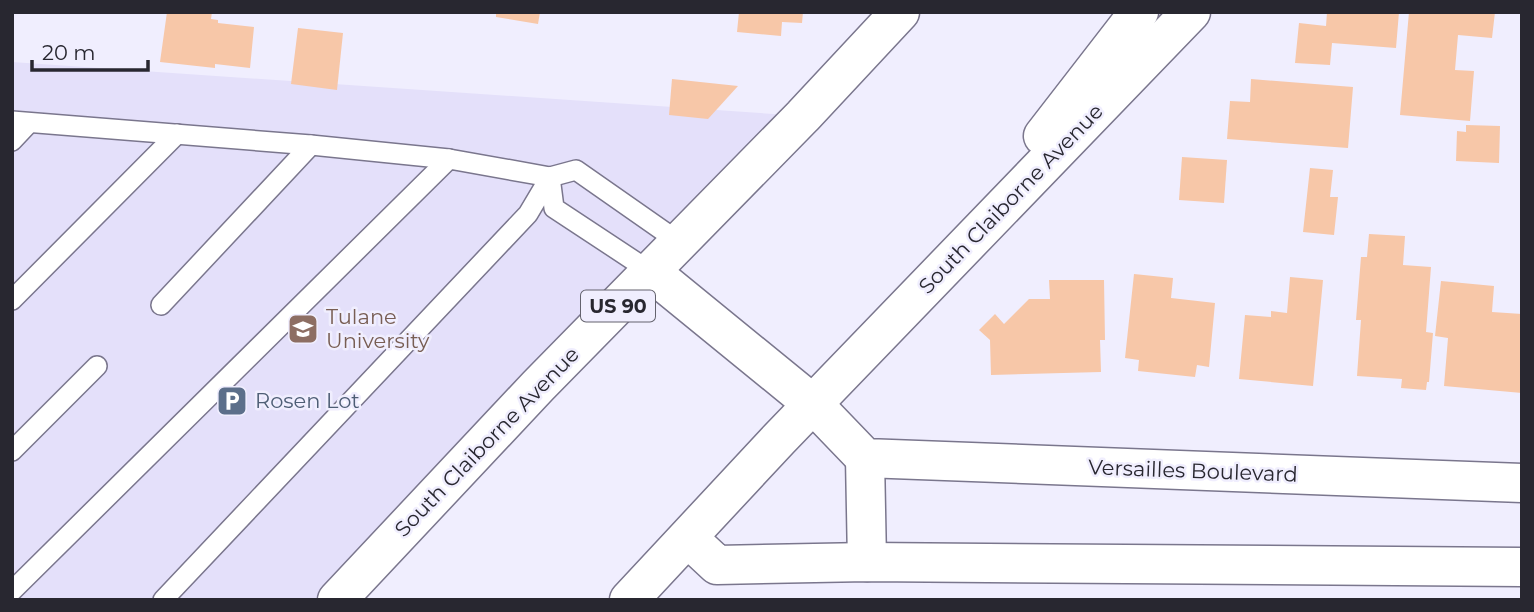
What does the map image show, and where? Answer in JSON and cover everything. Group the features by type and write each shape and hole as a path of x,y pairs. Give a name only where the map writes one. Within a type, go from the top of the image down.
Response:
{"main road":[{"name":"South Claiborne Avenue","path":"337,600 538,386 803,116 900,12"},
{"path":"922,293 1139,12"},
{"name":"South Claiborne Avenue","path":"629,600 779,439 1191,12"},
{"path":"651,272 814,405 865,458 867,562"},
{"name":"Versailles Boulevard","path":"865,458 1522,483"},
{"path":"688,538 717,565 867,562 1522,568"}],"lane":[{"path":"12,141 21,122 449,159 550,177 576,170 679,242"},
{"path":"12,300 177,134"},
{"path":"162,305 311,145"},
{"path":"12,591 449,159"},
{"path":"550,177 554,208 651,272"},
{"path":"163,600 528,214 550,177"},
{"path":"12,451 97,366"}],"shaded area":[{"name":"Tulane University","path":"12,62 803,116 337,600 12,600"}],"building":[{"path":"167,12 212,12 211,19 218,20 218,23 254,27 250,68 215,64 215,68 160,62"},
{"path":"496,12 540,12 538,24 496,17"},
{"path":"739,12 803,12 802,23 782,22 781,36 737,32"},
{"path":"1327,12 1399,12 1396,48 1332,43 1330,65 1295,63 1299,23 1326,26"},
{"path":"1409,12 1495,12 1492,38 1458,35 1455,70 1474,71 1470,121 1400,115"},
{"path":"298,28 343,33 337,90 291,84"},
{"path":"672,79 738,86 708,119 669,115"},
{"path":"1251,79 1353,87 1348,148 1227,139 1230,101 1250,102"},
{"path":"1466,125 1500,126 1499,163 1456,161 1457,131 1466,132"},
{"path":"1182,157 1227,160 1224,203 1179,200"},
{"path":"1310,168 1333,170 1330,197 1338,197 1334,235 1303,232"},
{"path":"1369,234 1405,236 1403,265 1431,267 1426,332 1433,333 1426,390 1401,388 1402,379 1357,376 1361,320 1356,320 1361,257 1367,257"},
{"path":"1134,274 1173,278 1171,298 1215,303 1209,367 1197,365 1195,377 1138,371 1139,360 1125,358"},
{"path":"1290,277 1323,280 1313,386 1239,379 1245,315 1271,317 1271,311 1287,313"},
{"path":"1049,280 1104,280 1105,340 1100,340 1101,372 991,375 990,340 979,330 995,314 1004,324 1029,299 1050,299"},
{"path":"1441,281 1494,286 1492,312 1522,314 1522,393 1444,386 1448,338 1435,336"}],"place":[{"name":"Tulane University","path":"303,329"},
{"name":"Rosen Lot","path":"232,401"}]}
